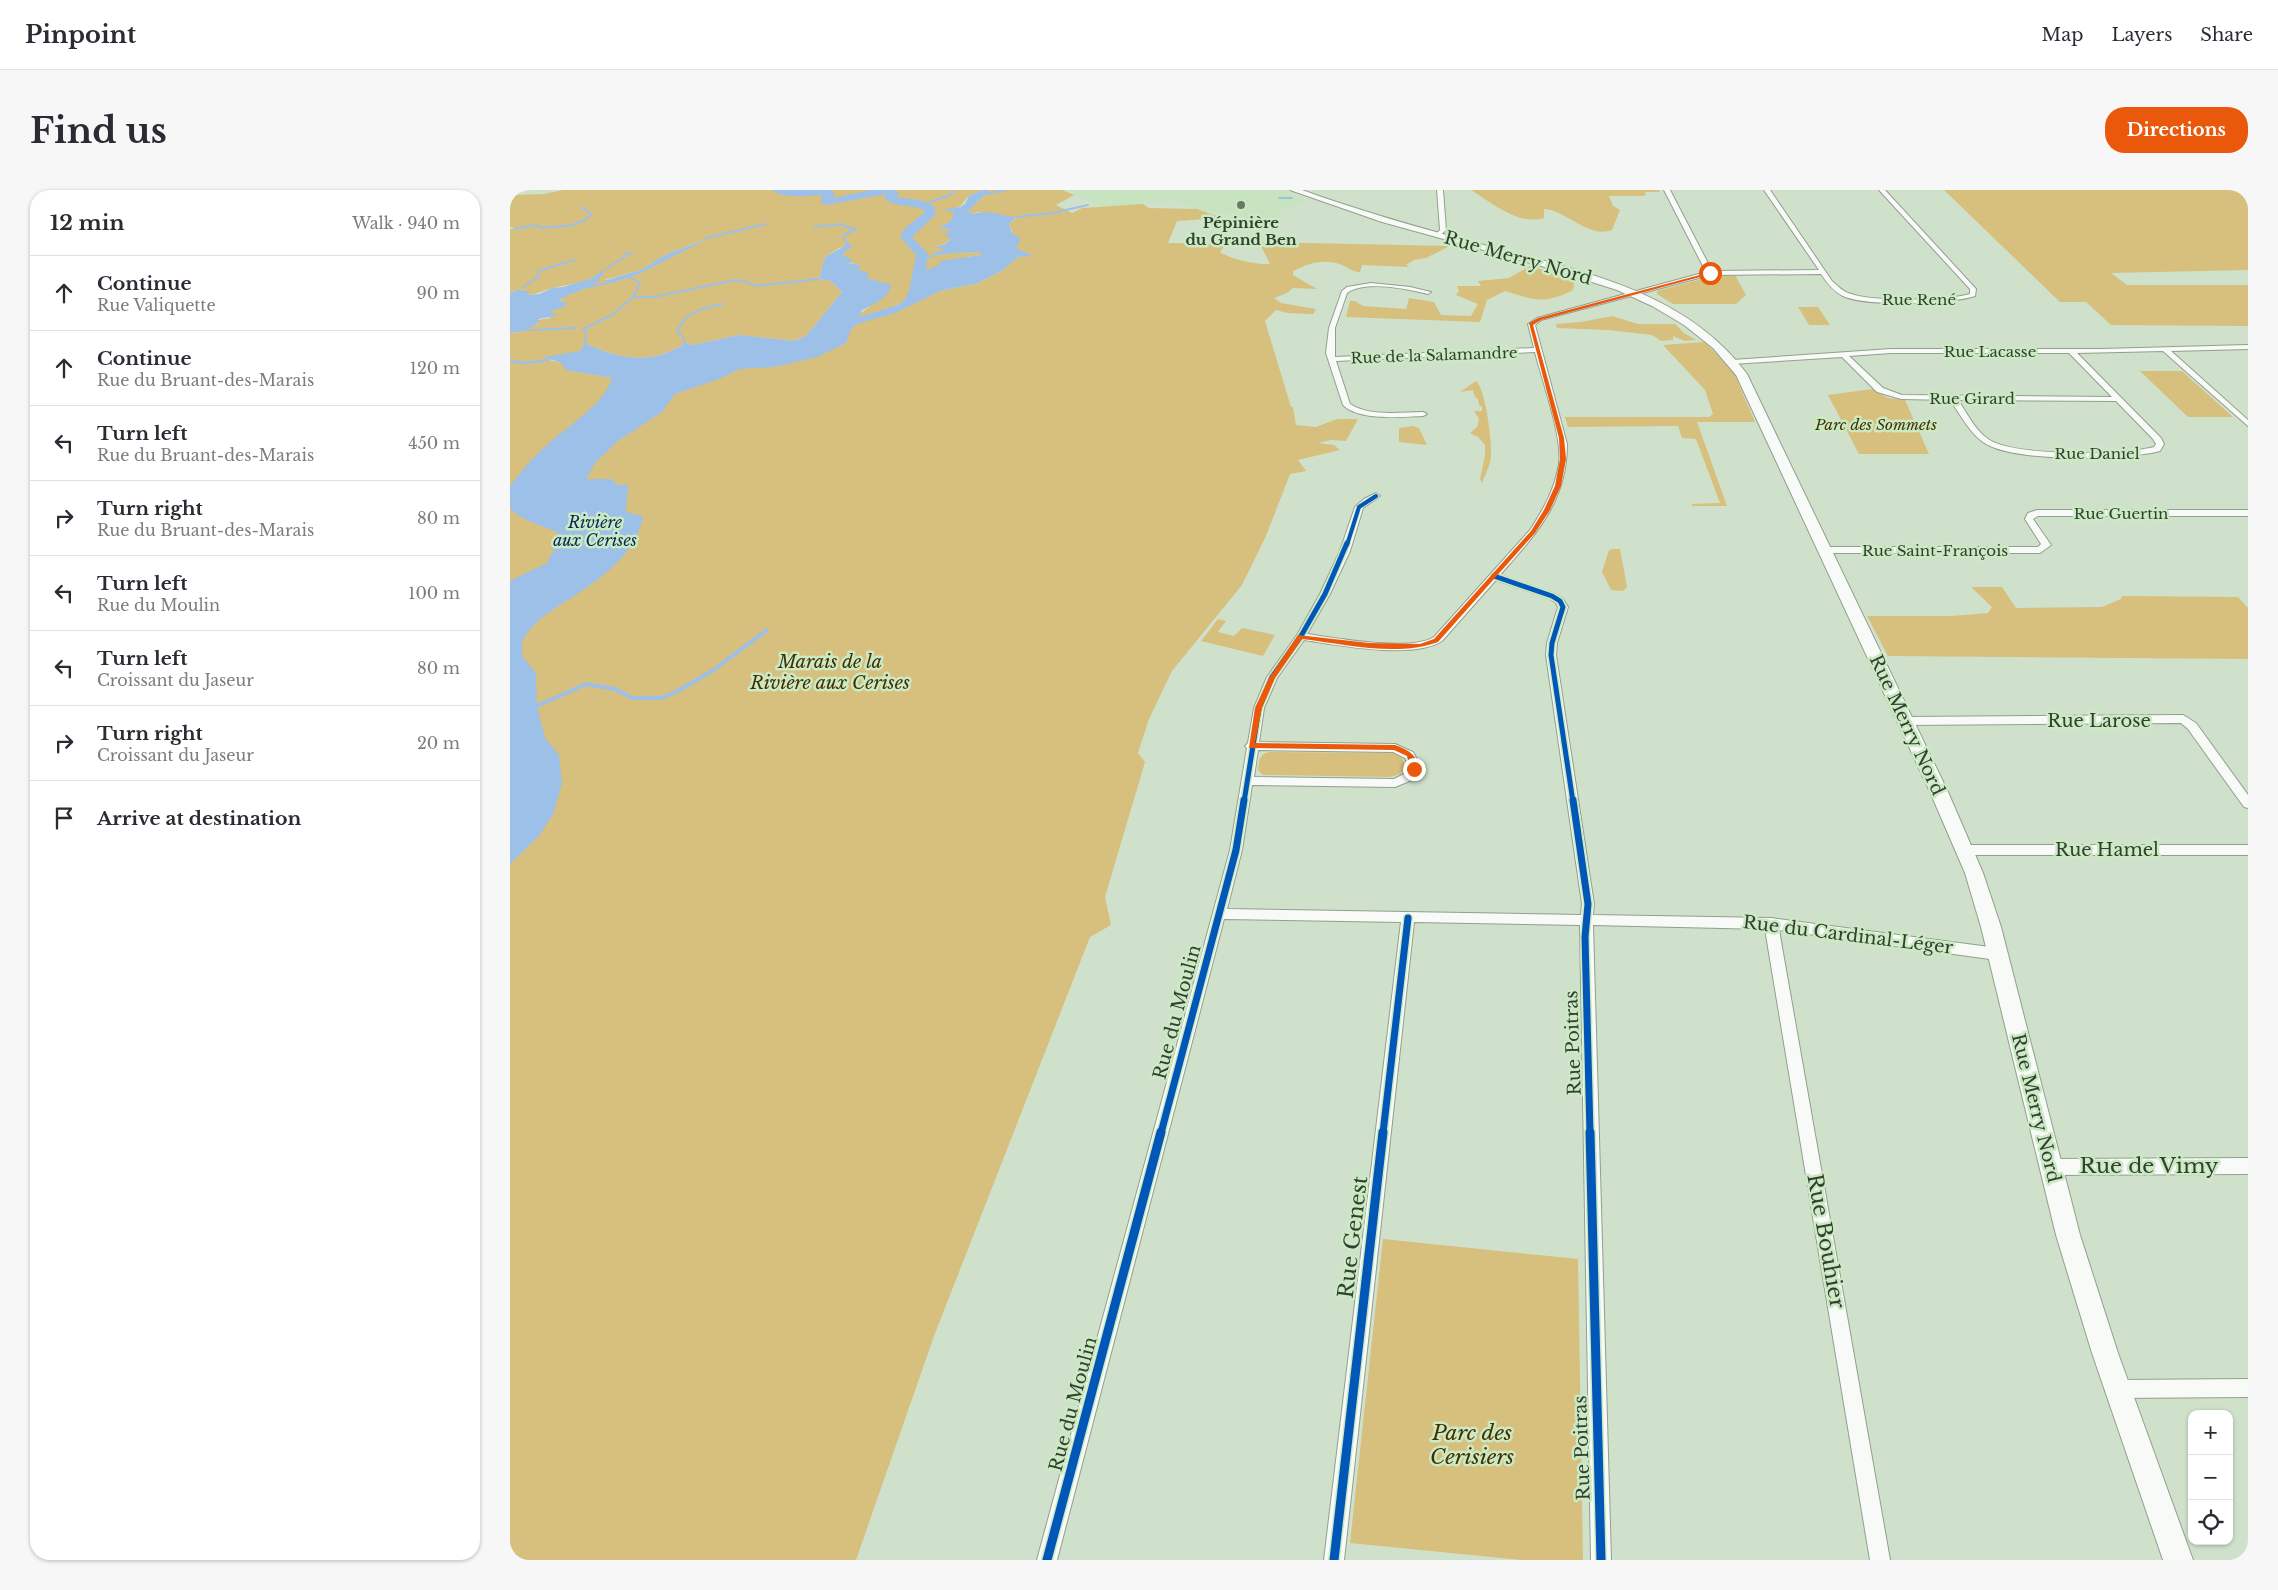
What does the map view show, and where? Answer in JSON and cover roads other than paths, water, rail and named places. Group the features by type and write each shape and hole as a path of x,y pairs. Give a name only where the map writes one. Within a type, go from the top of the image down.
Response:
{"main road":[{"name":"Rue Merry Nord","path":"1294,190 1354,211 1578,274 1632,294 1664,309 1693,327 1718,347 1732,362 1755,398 1823,550 1906,721 1965,850 1981,893 2068,1235 2118,1389 2178,1560"}],"street":[{"path":"1438,235 1443,230 1440,190"},
{"path":"1667,190 1710,273"},
{"path":"1767,190 1824,272"},
{"name":"Rue René","path":"1824,272 1840,292 1859,298 1958,299 1973,295 1973,289 1882,190"},
{"path":"1301,636 1361,645 1430,644 1436,640 1538,526 1553,500 1561,476 1563,456 1562,438 1530,326 1533,322 1710,273 1824,272"},
{"path":"1423,414 1363,412 1351,409 1347,405 1331,359 1332,328 1345,289 1361,286 1408,288 1428,292"},
{"name":"Rue Lacasse","path":"1732,362 1842,353 1911,350 2071,351 2248,347"},
{"path":"2164,349 2248,424"},
{"name":"Rue de la Salamandre","path":"1331,359 1537,350"},
{"name":"Rue Daniel","path":"1953,398 1982,437 1997,447 2011,451 2032,453 2132,453 2157,450 2160,444 2157,438 2071,351"},
{"name":"Rue Girard","path":"1842,353 1877,388 1886,393 1906,398 2118,398"},
{"name":"Rue du Moulin","path":"1047,1560 1236,850 1256,715 1266,689 1301,636 1339,565 1360,507 1366,501 1376,496"},
{"name":"Rue Guertin","path":"2045,547 2030,519 2034,514 2248,514"},
{"name":"Rue Saint-François","path":"1823,550 2035,550 2045,547"},
{"name":"Rue Poitras","path":"1494,576 1552,596 1560,601 1563,607 1552,644 1551,655 1588,899 1585,937 1601,1560"},
{"name":"Rue Larose","path":"1906,721 2183,719 2192,726 2248,804"},
{"path":"1246,781 1391,783 1408,777 1414,764 1409,754 1395,748 1251,746"},
{"name":"Rue Hamel","path":"1965,850 2248,850"},
{"name":"Rue du Cardinal-Léger","path":"1219,914 1771,923 1997,954"},
{"name":"Rue Genest","path":"1334,1560 1408,918"},
{"name":"Rue Bouhier","path":"1771,923 1880,1560"},
{"name":"Rue de Vimy","path":"2050,1167 2248,1166"},
{"path":"2118,1389 2248,1388"}],"water":[{"name":"Rivière aux Cerises","path":"983,190 990,190 968,211 971,214 991,212 1016,217 1009,224 1012,233 1021,239 1016,248 1033,256 1018,257 1003,270 978,283 940,291 895,313 857,324 851,329 846,343 817,357 774,367 740,369 719,379 675,394 662,412 618,441 595,463 586,479 612,479 617,485 628,485 626,512 643,516 633,543 614,565 592,584 543,617 523,640 522,656 536,673 537,706 545,738 559,755 562,784 553,814 539,836 510,864 510,581 547,563 559,539 557,532 531,522 513,511 510,507 510,486 527,465 554,438 593,407 601,398 612,378 566,370 561,363 544,357 580,351 585,343 610,353 635,358 660,355 685,343 693,345 739,335 794,341 806,336 842,292 831,281 819,279 825,257 848,244 853,246 842,254 853,261 848,263 861,265 857,270 868,272 867,278 891,285 890,290 884,297 861,311 862,314 856,318 898,305 907,298 913,275 919,268 923,271 939,265 940,261 981,255 981,252 933,256 934,253 946,249 934,247 945,244 951,239 945,235 951,230 939,228 951,221 954,212 943,209 960,207 965,204 969,196"},
{"path":"709,238 639,274 618,281 603,281 641,270 665,255"},
{"path":"607,268 599,280 559,301 567,303 566,306 549,312 556,314 555,316 538,319 539,321 533,327 525,328 534,330 510,333 510,293 523,287 518,291 530,291 527,295 540,294 552,288 563,287 590,279"}],"waterway":[{"name":"Rivière aux Cerises","path":"777,190 798,193 827,192 829,195 826,202 843,201 874,192 891,191 893,194 890,198 893,200 920,203 930,208 930,214 909,231 906,237 922,254 916,291 912,299"},
{"path":"924,204 950,195 955,190"},
{"path":"986,194 1006,190"},
{"path":"1279,198 1292,198"},
{"path":"1016,217 1052,213 1088,205"},
{"path":"515,229 535,225 541,228 572,225 587,219 591,214 581,207"},
{"path":"706,238 766,224"},
{"path":"814,227 843,224 846,227 856,229 844,235 843,238 848,244 845,247"},
{"path":"607,268 625,257 624,254 633,253"},
{"path":"922,258 933,256"},
{"path":"523,287 538,277 539,271 574,260"},
{"path":"630,277 640,283 633,297"},
{"path":"633,297 654,297 735,280 747,282 754,286 819,279"},
{"path":"589,287 615,281"},
{"path":"585,343 586,332 583,329 612,315 633,297"},
{"path":"685,343 683,337 677,332 685,319 696,311 723,304"},
{"path":"534,330 575,328"},
{"path":"510,361 524,363 549,360"},
{"path":"537,706 586,684 615,689 632,698 661,698 676,692 712,671 767,630"}],"place":[{"name":"Pépinière du Grand Ben","path":"1241,205"}],"park label":[{"name":"Parc des Sommets","path":"1876,424"},
{"name":"Marais de la Rivière aux Cerises","path":"830,672"},
{"name":"Parc des Cerisiers","path":"1472,1445"}]}
